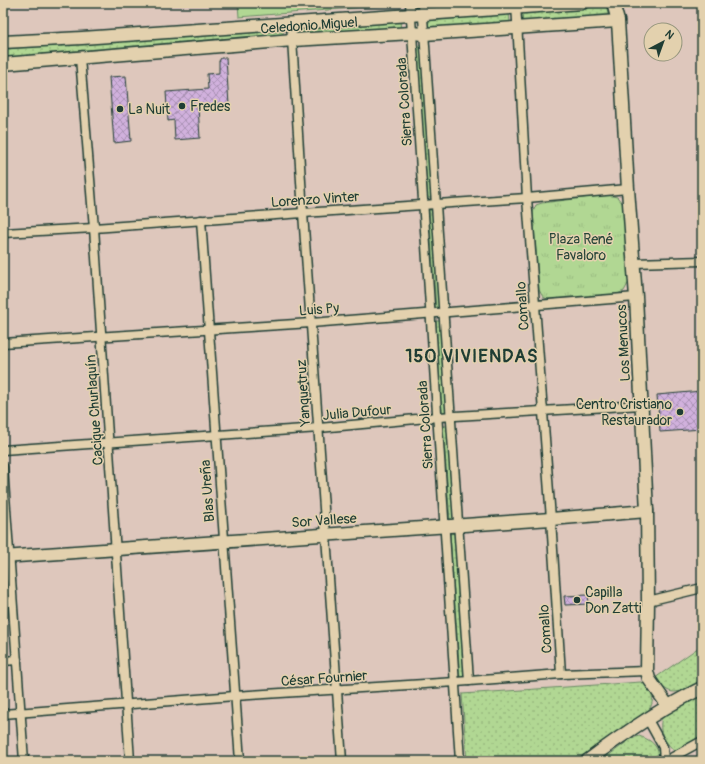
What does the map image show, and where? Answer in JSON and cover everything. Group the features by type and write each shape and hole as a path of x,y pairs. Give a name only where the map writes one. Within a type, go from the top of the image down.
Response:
{"street":[{"name":"Celedonio Miguel","path":"3,42 82,38 291,23 416,9 582,3"},
{"name":"Los Menucos","path":"613,3 618,21 642,405 647,511 647,671 649,679 668,706"},
{"name":"Comallo","path":"516,5 527,198 561,674"},
{"name":"Sierra Colorada","path":"416,9 436,204 469,681"},
{"name":"Sierra Colorada","path":"416,9 424,205 460,761"},
{"name":"Celedonio Miguel","path":"3,64 293,40 618,21"},
{"name":"Yanquetruz","path":"291,23 342,761"},
{"name":"Cacique Churlaquín","path":"80,58 102,337 130,761"},
{"name":"Lorenzo Vinter","path":"3,233 527,198 628,189"},
{"name":"Blas Ureña","path":"201,220 240,761"},
{"path":"634,263 702,261"},
{"name":"Luis Py","path":"3,343 311,323 636,297"},
{"name":"Julia Dufour","path":"3,450 319,428 451,417 642,405"},
{"path":"3,467 6,557 17,660 24,761"},
{"name":"Sor Vallese","path":"6,557 458,526 647,511"},
{"path":"648,601 702,588"},
{"path":"3,661 17,660"},
{"name":"César Fournier","path":"3,714 235,696 561,674 647,671"},
{"path":"587,761 647,718 702,688"},
{"path":"647,718 669,760 702,741"}],"green space":[{"path":"238,3 403,3 403,4 239,17"},
{"path":"607,6 608,17 522,23 522,12"},
{"path":"509,13 510,23 429,30 428,21"},
{"path":"400,21 401,31 296,38 295,29"},
{"path":"283,29 283,39 3,59 3,49"},
{"path":"421,45 433,198 428,198 416,46"},
{"name":"Plaza René Favaloro","path":"607,195 617,197 624,205 629,282 624,291 615,295 550,300 543,297 539,290 533,212 536,205"},
{"path":"429,210 433,210 440,308 436,309"},
{"path":"436,321 440,321 446,413 442,413"},
{"path":"443,426 448,426 454,520 450,520"},
{"path":"455,533 465,679 460,679 450,534"},
{"path":"702,645 702,680 677,692 672,692 667,690 655,678"},
{"path":"641,682 651,693 652,704 649,709 643,715 578,761 467,761 462,694"},
{"path":"702,694 702,735 675,752 661,732 662,716"},
{"path":"639,736 651,742 659,753 649,761 601,761 632,738"}],"building":[{"path":"221,58 226,58 229,105 198,107 200,138 175,140 174,120 168,121 166,92 208,89 207,74 219,73 219,61"},
{"name":"La Nuit","path":"126,76 131,141 114,143 109,77"},
{"name":"Centro Cristiano Restaurador","path":"702,391 702,429 660,432 657,395"},
{"name":"Capilla Don Zatti","path":"588,595 589,604 565,605 564,596"}],"place":[{"name":"Fredes","path":"182,106"},
{"name":"La Nuit","path":"120,109"},
{"name":"Centro Cristiano Restaurador","path":"680,412"},
{"name":"Capilla Don Zatti","path":"577,600"}],"district":[{"name":"150 VIVIENDAS","path":"472,356"}]}
